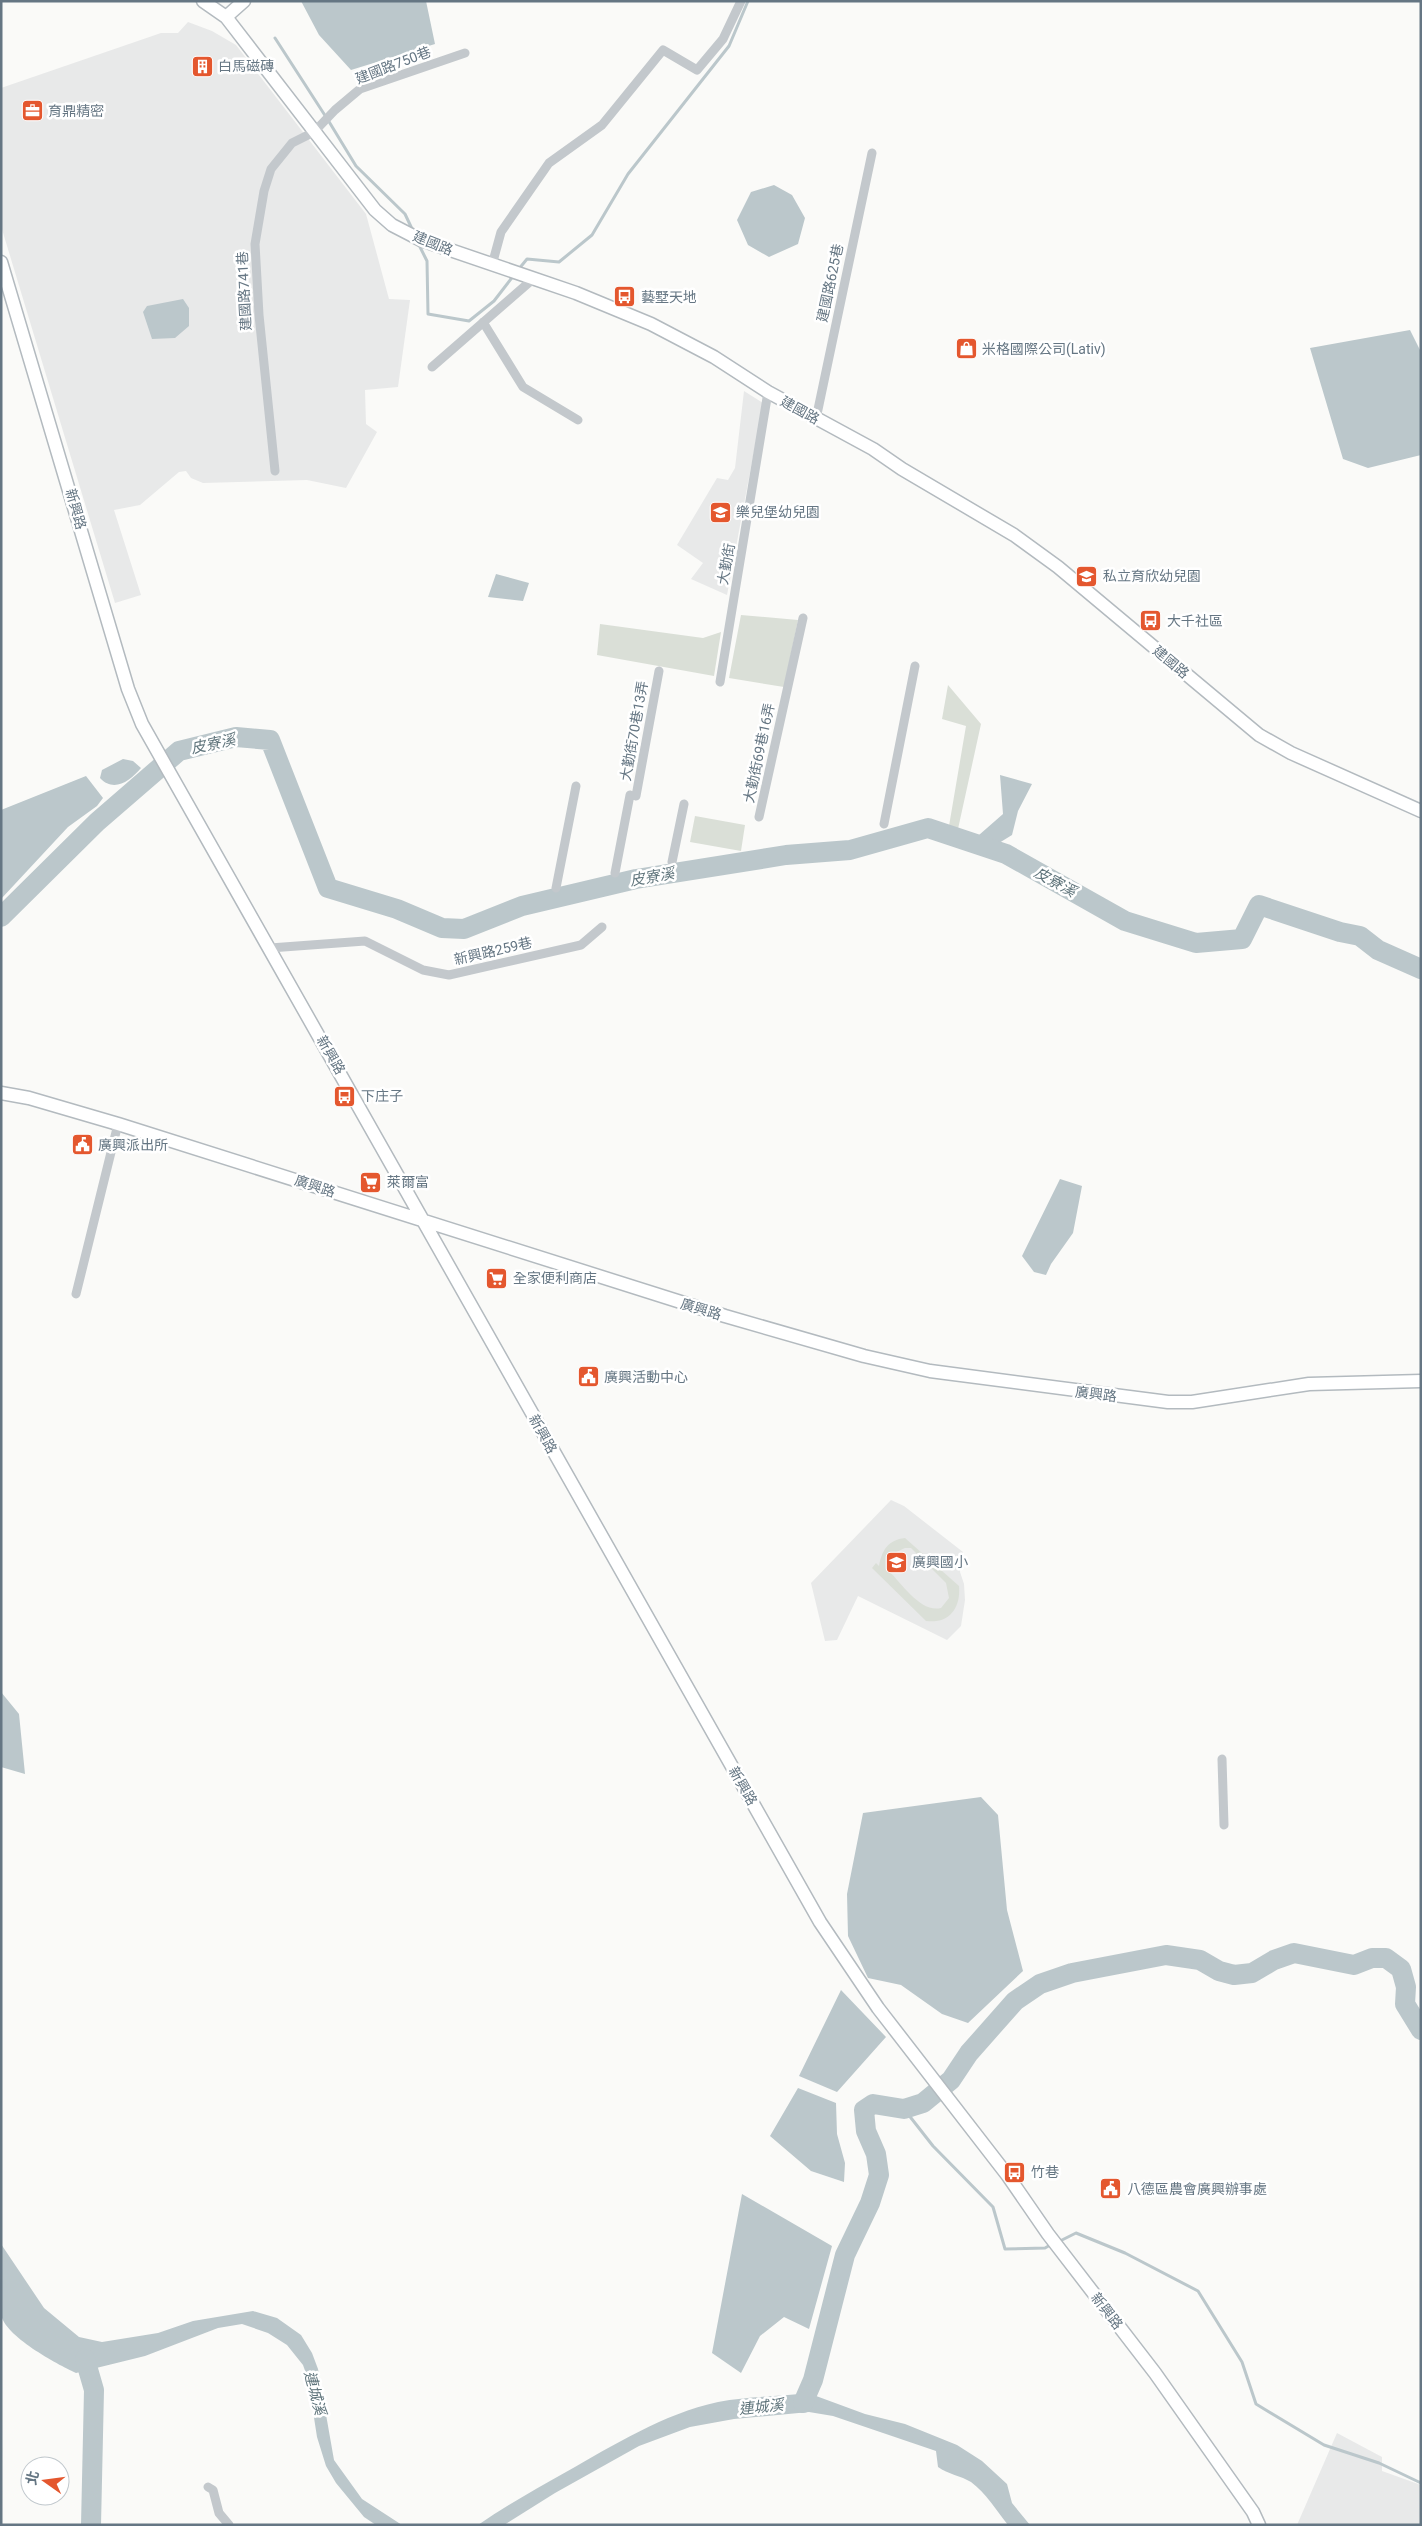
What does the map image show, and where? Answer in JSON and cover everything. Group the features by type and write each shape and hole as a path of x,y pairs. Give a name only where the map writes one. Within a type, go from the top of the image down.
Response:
{"street":[{"name":"建國路","path":"204,1 226,17 375,210 392,225 415,237 651,324 714,357 768,392 873,449 902,469 1014,535 1058,567 1259,735 1291,753 1421,811"},
{"path":"226,17 244,1"},
{"path":"492,265 501,232 549,163 602,125 663,50 697,70 723,40 741,1"},
{"name":"建國路750巷","path":"314,132 335,110 360,89 465,53"},
{"name":"建國路741巷","path":"275,471 259,315 255,244 264,191 271,169 292,143 314,132"},
{"name":"建國路625巷","path":"816,419 872,153"},
{"name":"新興路","path":"1,262 128,689 142,724 820,1922 854,1975 1155,2372 1253,2512 1259,2525"},
{"path":"432,367 483,322 522,275"},
{"path":"483,322 523,387 578,420"},
{"name":"大勤街","path":"720,682 768,392"},
{"name":"大勤街69巷16弄","path":"759,817 803,618"},
{"path":"884,824 915,666"},
{"name":"大勤街70巷13弄","path":"615,873 659,671"},
{"path":"556,888 576,786"},
{"path":"672,862 684,804"},
{"name":"新興路259巷","path":"270,948 365,941 423,970 449,975 581,945 602,927"},
{"name":"廣興路","path":"1,1093 29,1098 118,1124 725,1316 864,1356 930,1371 1168,1402 1192,1402 1309,1384 1421,1380"},
{"path":"76,1294 118,1124"},
{"path":"1222,1760 1224,1825"},
{"path":"208,2487 213,2490 219,2513 229,2525"}],"shaded area":[{"path":"188,22 212,31 236,45 366,214 389,299 410,300 398,387 365,390 366,424 377,432 346,488 307,480 203,483 191,478 186,471 179,472 140,505 114,510 141,595 115,603 1,226 1,88 161,33 178,33"},
{"name":"樂兒堡幼兒園","path":"744,391 763,403 727,595 691,579 703,563 677,545 717,478 728,480 735,468"},
{"path":"741,615 798,620 784,687 729,678"},
{"path":"600,624 703,638 721,632 714,676 597,655"},
{"path":"948,685 981,724 958,829 949,826 966,726 942,719"},
{"path":"695,816 745,825 741,851 690,842"},
{"name":"廣興國小","path":"891,1500 904,1506 963,1552 960,1572 964,1584 965,1600 961,1626 947,1640 858,1596 837,1640 825,1641 811,1583"},
{"path":"905,1538 959,1586 956,1608 947,1617 941,1620 926,1621 872,1568 876,1563 879,1566 884,1551 890,1544","holes":["905,1548 911,1548 946,1583 949,1598 941,1608 926,1606 919,1602 889,1571 892,1554"]},
{"path":"1337,2433 1382,2457 1382,2471 1421,2485 1421,2525 1297,2525"}],"water":[{"path":"301,1 426,1 435,44 351,70 319,35"},
{"path":"774,185 792,195 805,218 798,244 769,257 748,245 737,220 751,192"},
{"path":"183,299 189,308 189,326 175,338 152,339 143,312 147,306"},
{"path":"1410,330 1421,352 1421,455 1368,468 1343,459 1310,348"},
{"path":"496,574 529,583 523,601 488,597"},
{"path":"123,759 133,761 141,768 122,784 111,785 100,778 102,770"},
{"path":"1000,775 1032,784 1018,811 1012,835 999,843 979,835 1003,814"},
{"path":"86,776 103,798 97,806 68,827 1,899 1,810"},
{"path":"1060,1179 1082,1186 1073,1233 1051,1264 1046,1275 1034,1272 1022,1256"},
{"path":"1,1692 19,1714 25,1774 1,1767"},
{"path":"981,1797 998,1815 1007,1910 1023,1971 968,2023 942,2014 901,1985 868,1978 848,1936 847,1894 863,1813"},
{"path":"841,1990 886,2037 837,2092 799,2076"},
{"path":"798,2088 836,2103 837,2134 845,2163 844,2182 811,2171 770,2136"},
{"path":"742,2194 832,2246 809,2329 784,2317 760,2336 741,2373 712,2353"},
{"name":"連城溪","path":"1,2244 44,2308 79,2337 102,2342 158,2333 193,2321 253,2311 277,2318 301,2335 312,2353 318,2369 334,2460 362,2499 402,2525 376,2525 364,2517 336,2483 326,2466 317,2437 308,2379 303,2365 287,2345 268,2333 242,2324 218,2328 145,2356 76,2373 21,2340 4,2322 1,2314"},
{"name":"連城溪","path":"808,2393 865,2414 905,2424 957,2445 982,2461 1007,2484 1012,2503 1030,2525 1008,2525 976,2486 938,2467 936,2451 833,2416 809,2412 734,2419 690,2427 639,2446 555,2493 504,2525 478,2525 602,2451 639,2431 678,2414 729,2400"}],"waterway":[{"path":"518,270 527,259 559,262 592,235 628,174 729,46 748,1"},
{"path":"275,38 326,117"},
{"path":"328,120 356,166 405,214 413,231"},
{"path":"418,243 427,261 428,314 469,321 494,301 514,275"},
{"name":"皮寮溪","path":"1,917 97,822 179,751 236,737 270,740 328,888 397,909 442,928 464,929 522,906 636,879 786,855 850,850 928,828 1006,854 1125,921 1196,943 1242,939 1259,905 1340,932 1360,936 1378,950 1421,969"},
{"path":"803,2403 813,2380 845,2255 870,2203 879,2175 876,2154 866,2131 864,2110 873,2104 904,2109 923,2103 951,2080 969,2053 1015,2001 1040,1984 1072,1973 1166,1955 1200,1960 1219,1971 1234,1975 1252,1973 1274,1960 1294,1953 1354,1965 1372,1958 1386,1958 1401,1969 1406,1987 1405,2004 1421,2030"},
{"path":"904,2109 933,2146 993,2207 1005,2249 1045,2248 1052,2244"},
{"path":"1058,2242 1076,2233 1125,2253 1198,2291 1242,2362 1256,2404 1324,2445 1379,2463 1421,2483"},
{"path":"85,2359 94,2390 91,2525"}],"place":[{"name":"白馬磁磚","path":"202,66"},
{"name":"育鼎精密","path":"32,111"},
{"name":"藝墅天地","path":"625,297"},
{"name":"米格國際公司(Lativ)","path":"966,349"},
{"name":"樂兒堡幼兒園","path":"720,512"},
{"name":"私立育欣幼兒園","path":"1087,576"},
{"name":"大千社區","path":"1151,621"},
{"name":"下庄子","path":"345,1096"},
{"name":"廣興派出所","path":"82,1145"},
{"name":"萊爾富","path":"371,1182"},
{"name":"全家便利商店","path":"497,1278"},
{"name":"廣興活動中心","path":"588,1377"},
{"name":"廣興國小","path":"896,1562"},
{"name":"竹巷","path":"1015,2172"},
{"name":"八德區農會廣興辦事處","path":"1111,2189"}]}
